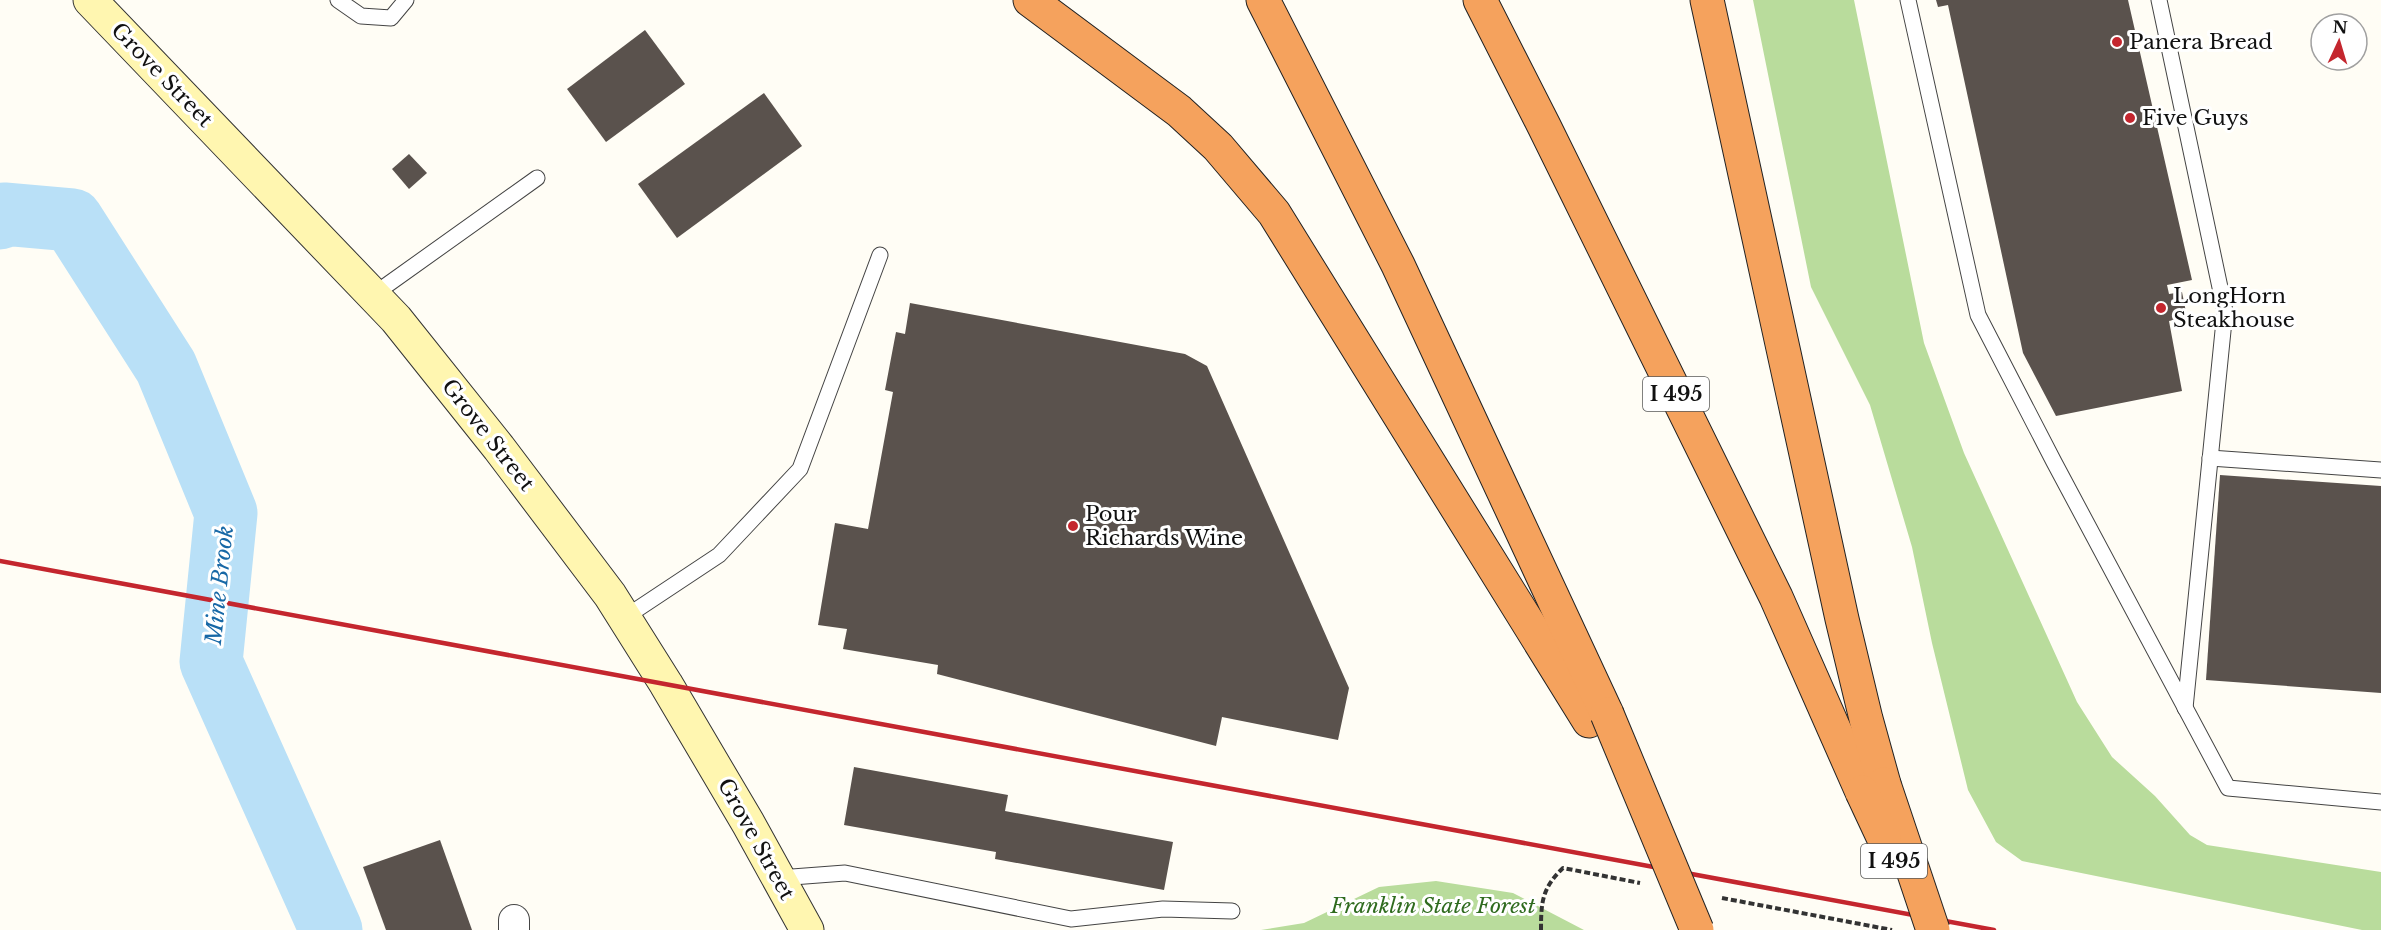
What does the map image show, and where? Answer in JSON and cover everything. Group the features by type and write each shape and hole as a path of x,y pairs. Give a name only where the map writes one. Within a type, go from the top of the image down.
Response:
{"highway":[{"path":"1030,0 1179,111 1218,147 1274,213 1598,718"},
{"path":"1263,0 1398,265 1598,718 1695,925"},
{"name":"I 495","path":"1480,0 1873,788 1926,930"},
{"path":"1707,0 1842,619 1866,719 1873,788 1933,930"}],"main road":[{"name":"Grove Street","path":"90,0 396,319 499,448 610,595 666,684 807,930"}],"lane":[{"path":"338,0 362,16 391,18 406,0"},
{"path":"1908,0 1978,315 2228,788 2381,802"},
{"path":"2159,0 2225,311 2185,708"},
{"path":"373,295 537,178"},
{"path":"624,618 719,555 800,469 880,255"},
{"path":"2210,458 2381,470"},
{"path":"779,878 845,873 1071,919 1163,909 1232,911"}],"green space":[{"path":"1753,0 1854,0 1924,343 1964,453 2077,702 2112,757 2155,796 2190,835 2207,845 2381,872 2381,930 2362,930 2022,861 1996,842 1968,790 1932,643 1912,547 1870,405 1811,287"},
{"name":"Franklin State Forest","path":"1436,881 1513,893 1584,930 1261,930 1304,923 1379,887"}],"building":[{"path":"1936,0 2128,0 2192,280 2167,285 2169,294 2182,292 2187,317 2169,321 2182,391 2056,416 2023,353 1948,5 1938,7"},
{"path":"645,30 685,84 606,142 567,89"},
{"path":"764,93 802,146 677,238 638,184"},
{"path":"409,154 427,173 409,189 392,169"},
{"name":"Pour Richards Wine","path":"910,303 1185,354 1207,366 1349,688 1338,740 1222,717 1216,746 937,674 938,665 843,649 847,629 818,625 835,523 868,529 893,392 885,390 896,332 905,334"},
{"path":"2220,475 2381,486 2381,693 2206,680"},
{"path":"854,767 1008,795 1005,811 1173,842 1164,890 995,859 996,852 844,825"},
{"path":"440,840 472,930 386,930 363,867"}],"waterway":[{"name":"Mine Brook","path":"0,218 4,214 72,220 166,367 226,513 211,662 331,930"}],"railway":[{"path":"0,561 1994,930"}],"place":[{"name":"Panera Bread","path":"2117,42"},
{"name":"Five Guys","path":"2130,118"},
{"name":"LongHorn Steakhouse","path":"2161,308"},
{"name":"Pour Richards Wine","path":"1073,526"}]}
